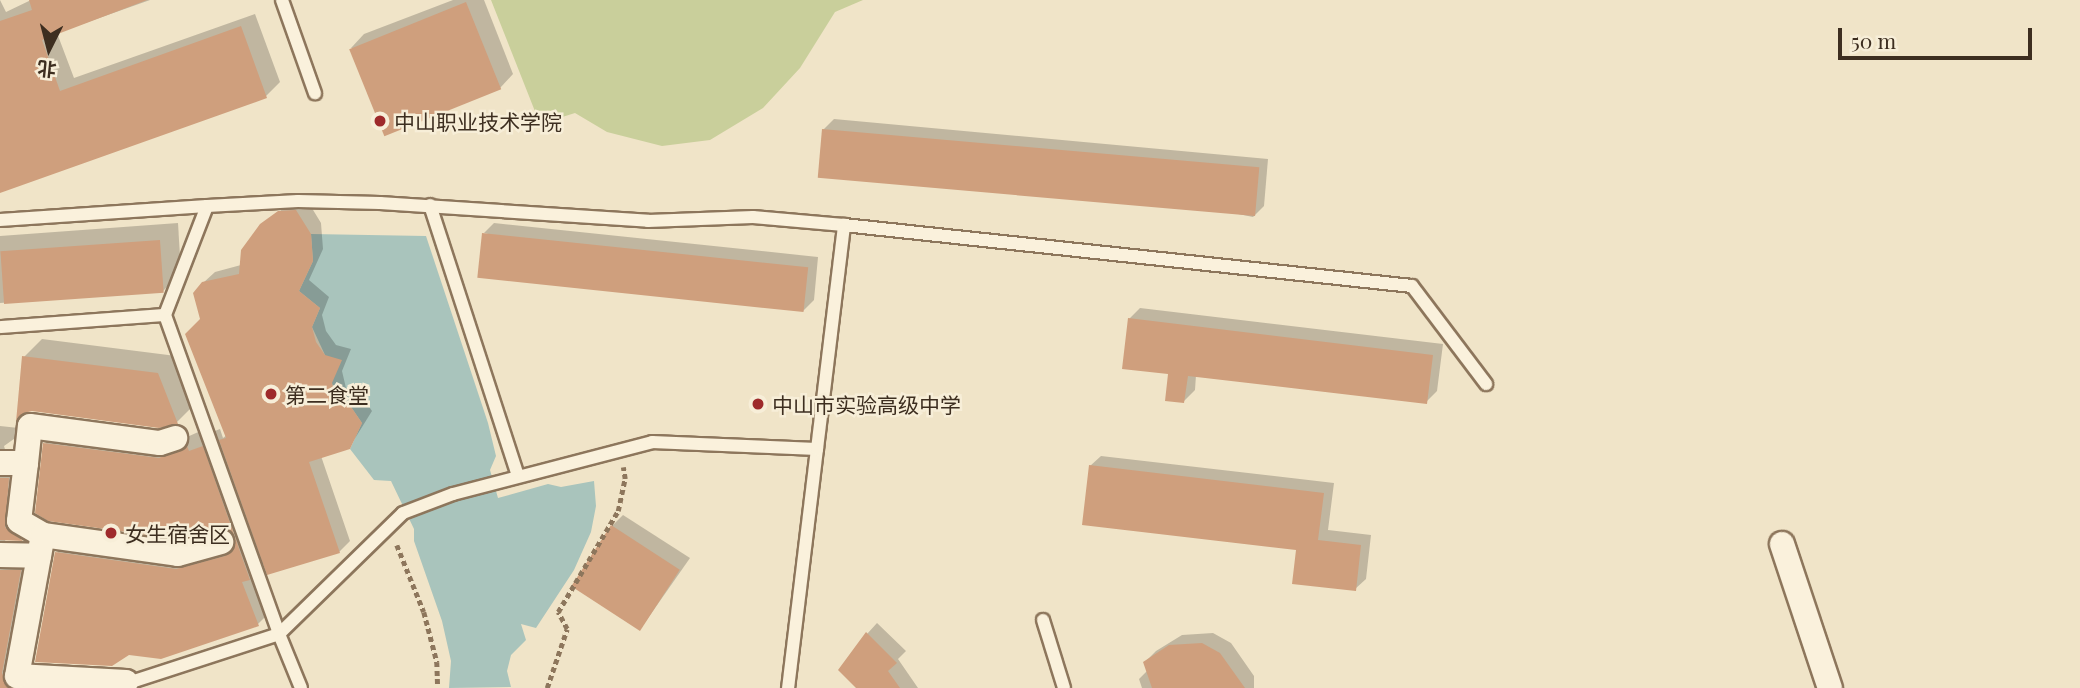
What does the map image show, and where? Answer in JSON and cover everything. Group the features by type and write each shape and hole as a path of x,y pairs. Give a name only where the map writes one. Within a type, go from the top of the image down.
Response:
{"street":[{"path":"41,546 19,521 30,426 160,443 175,438"},
{"path":"0,463 26,463"},
{"path":"0,555 41,546 178,554 221,542"},
{"path":"1782,544 1829,688"},
{"path":"41,546 9,675 125,685"}],"lane":[{"path":"282,0 315,93"},
{"path":"0,220 298,201 430,205 648,221 752,217 1412,286 1486,384"},
{"path":"430,205 518,476"},
{"path":"207,206 165,315 279,634 301,688"},
{"path":"788,688 844,225"},
{"path":"0,327 165,315"},
{"path":"125,685 279,634 403,513 518,476 652,442 817,449"},
{"path":"1043,620 1064,688"}],"path":[{"path":"547,688 566,629 558,612 563,598 618,511 625,479 620,450"},
{"path":"390,527 424,612 437,662 438,688"}],"green space":[{"path":"491,0 863,0 835,12 800,68 763,108 710,140 662,146 607,132 575,113 540,124"}],"water":[{"path":"311,234 426,236 488,423 496,456 490,470 498,498 548,484 561,487 594,481 596,506 591,532 574,570 536,628 521,624 526,640 511,655 507,671 511,687 449,688 451,661 442,621 414,541 414,529 391,481 374,480 350,449 362,423 349,404 336,399 325,355 312,327 320,308 299,291 313,261"}],"building":[{"path":"29,0 147,0 42,40 60,91 241,26 267,98 0,193 0,21 32,10"},
{"path":"466,2 501,89 384,136 349,49"},
{"path":"822,129 1259,167 1255,216 818,178"},
{"name":"第二食堂","path":"296,210 311,234 313,261 299,291 320,308 312,327 316,342 325,355 342,360 332,383 336,399 349,404 362,423 350,449 309,462 340,553 267,575 219,440 226,438 185,334 200,319 193,293 202,282 239,274 241,250 260,224 278,211"},
{"path":"482,233 808,267 803,312 477,278"},
{"path":"160,240 164,293 4,304 0,251"},
{"path":"1128,318 1433,355 1427,404 1188,376 1184,403 1165,401 1168,374 1122,369"},
{"path":"22,356 158,373 178,424 159,428 32,411 24,413 16,422"},
{"path":"43,443 159,458 187,446 189,451 203,446 250,580 242,582 259,626 161,659 129,655 112,666 35,662 55,552 176,569 225,556 235,545 232,532 224,528 177,539 48,521 35,513"},
{"path":"1089,465 1324,493 1318,540 1361,545 1356,591 1292,584 1296,550 1082,525"},
{"path":"0,478 9,478 5,527 23,541 0,540"},
{"path":"611,525 680,570 640,631 571,586"},
{"path":"0,570 21,570 2,673 8,688 0,688"},
{"path":"866,632 897,663 888,671 900,688 856,688 838,670"},
{"path":"1202,643 1220,653 1245,688 1152,688 1143,662 1169,645"}],"place":[{"name":"中山职业技术学院","path":"380,121"},
{"name":"第二食堂","path":"271,394"},
{"name":"中山市实验高级中学","path":"758,404"},
{"name":"女生宿舍区","path":"111,533"}]}
